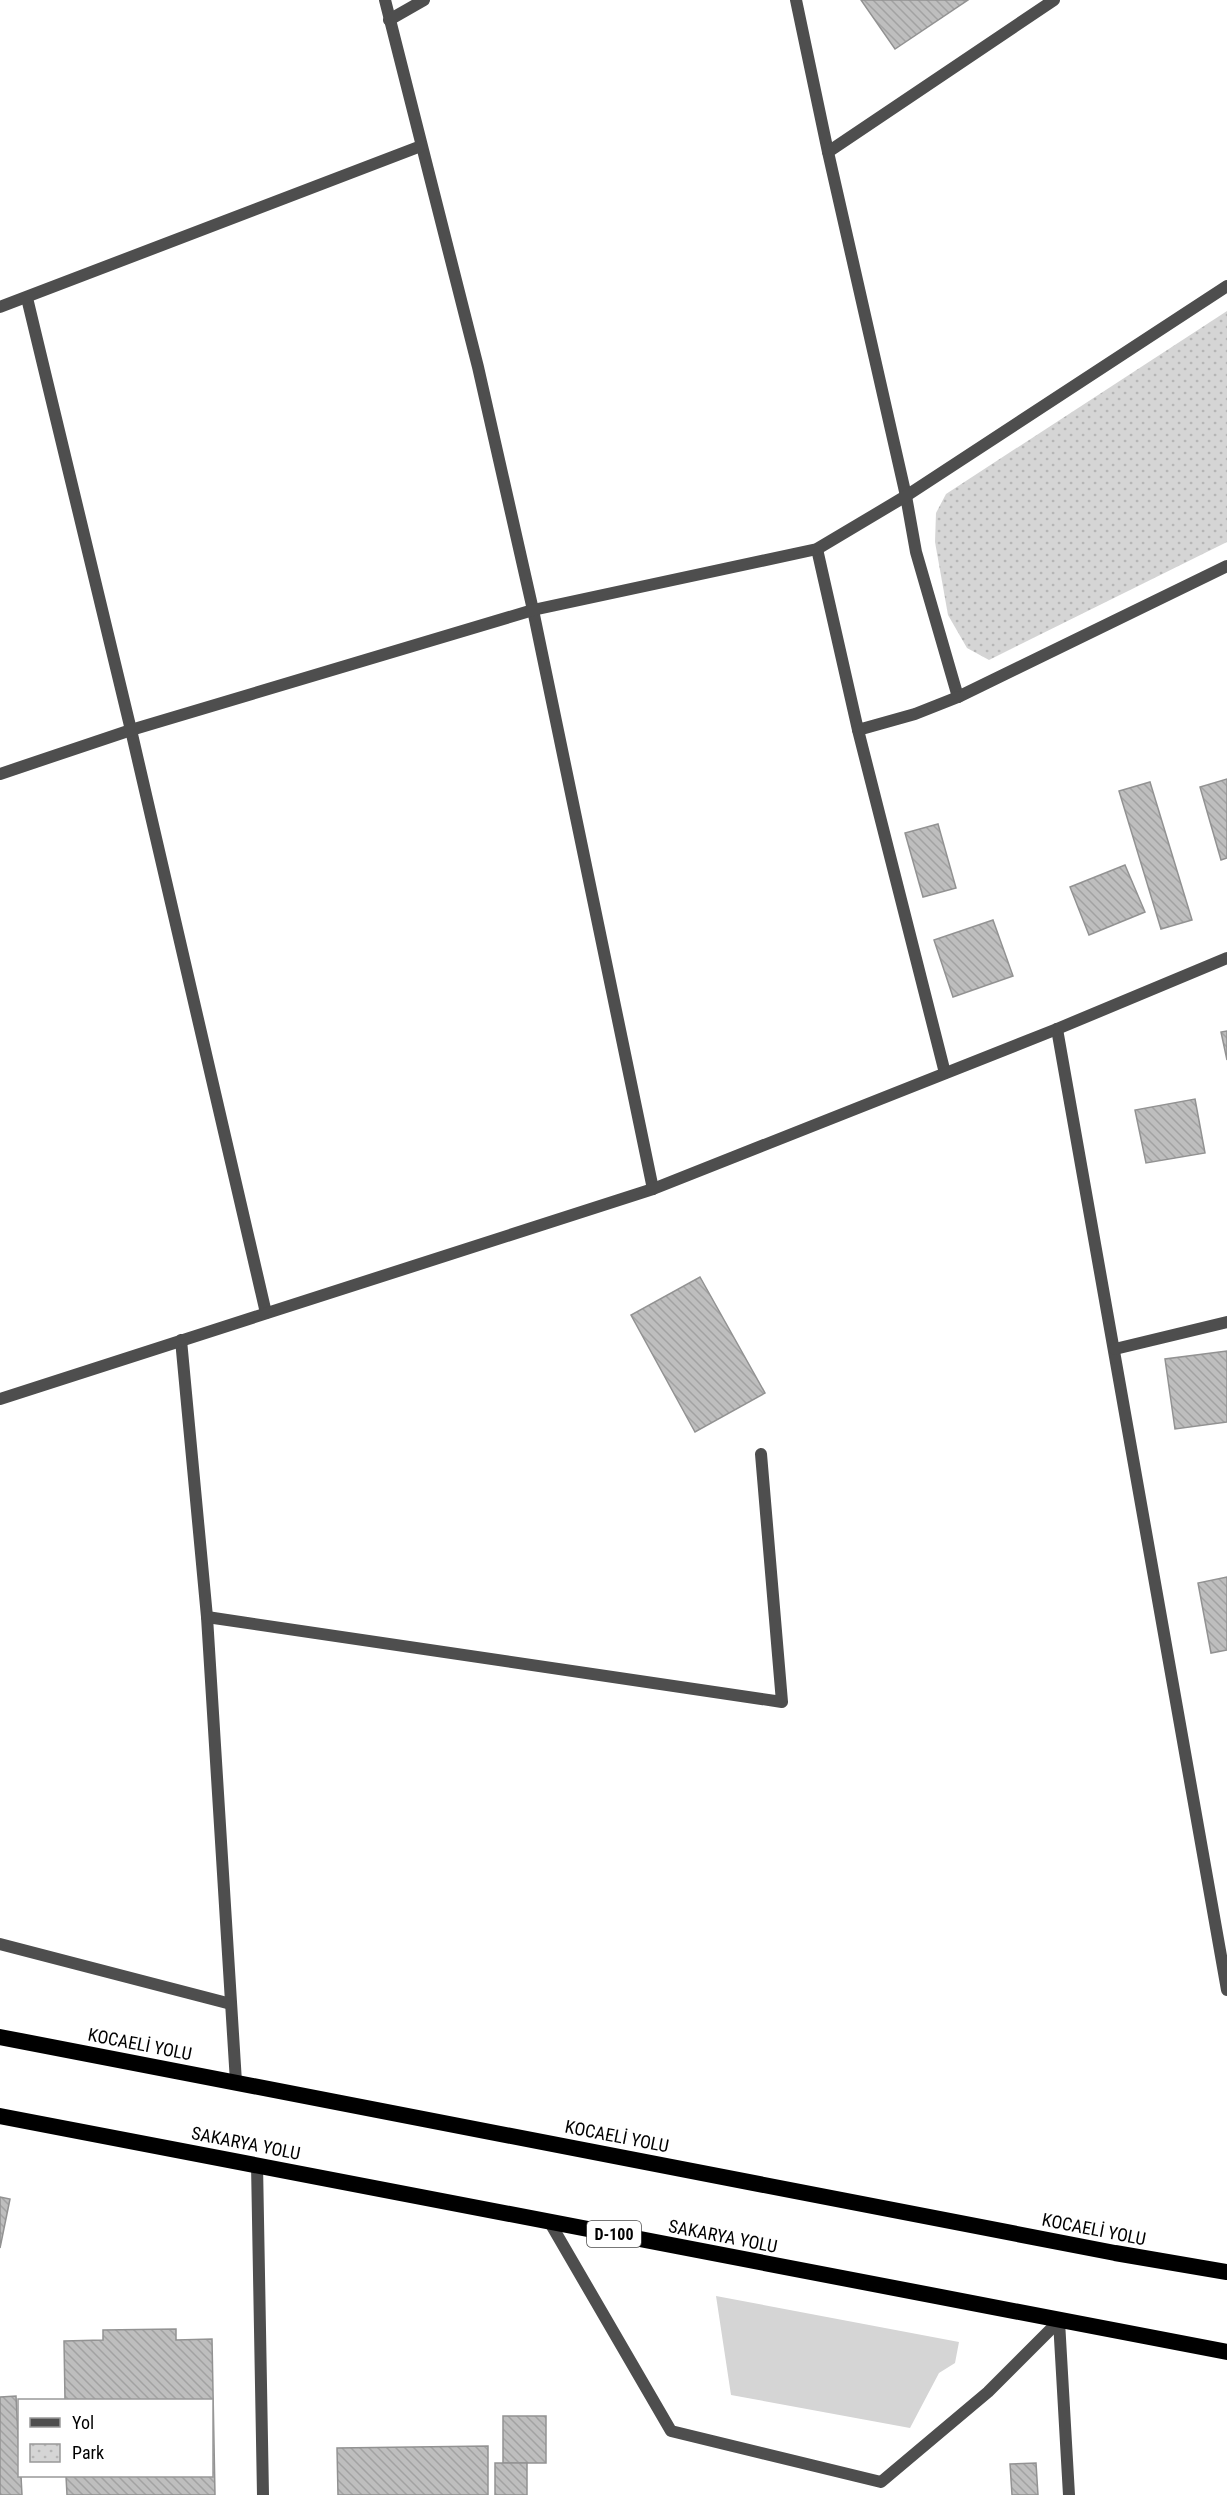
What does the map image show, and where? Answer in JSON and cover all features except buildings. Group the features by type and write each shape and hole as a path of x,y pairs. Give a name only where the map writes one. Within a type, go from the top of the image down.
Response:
{"highway":[{"name":"KOCAELİ YOLU","path":"0,2037 1115,2253 1227,2272"},
{"name":"SAKARYA YOLU","path":"0,2116 1227,2352"}],"street":[{"path":"385,0 478,367 533,610 653,1189"},
{"path":"389,20 424,0"},
{"path":"796,0 924,582 958,697"},
{"path":"828,152 1054,0"},
{"path":"0,307 421,146"},
{"path":"0,774 131,730 533,610 817,549 906,496 1227,286"},
{"path":"27,298 131,730 266,1313"},
{"path":"817,549 858,730 945,1073"},
{"path":"858,730 915,714 958,697 1227,566"},
{"path":"0,1399 653,1189 1057,1029 1227,958"},
{"path":"1057,1029 1227,1989"},
{"path":"1115,1349 1227,1322"},
{"path":"181,1340 207,1617 236,2082"},
{"path":"207,1617 782,1702 761,1454"},
{"path":"0,1944 231,2004"},
{"path":"257,2164 263,2495"},
{"path":"549,2222 671,2431 881,2482 988,2392 1059,2321"},
{"path":"1059,2321 1069,2495"}],"green space":[{"path":"1227,311 1227,542 989,660 967,648 948,615 935,542 936,513 946,494"},
{"path":"716,2296 959,2342 955,2363 939,2373 910,2428 731,2395"}]}
